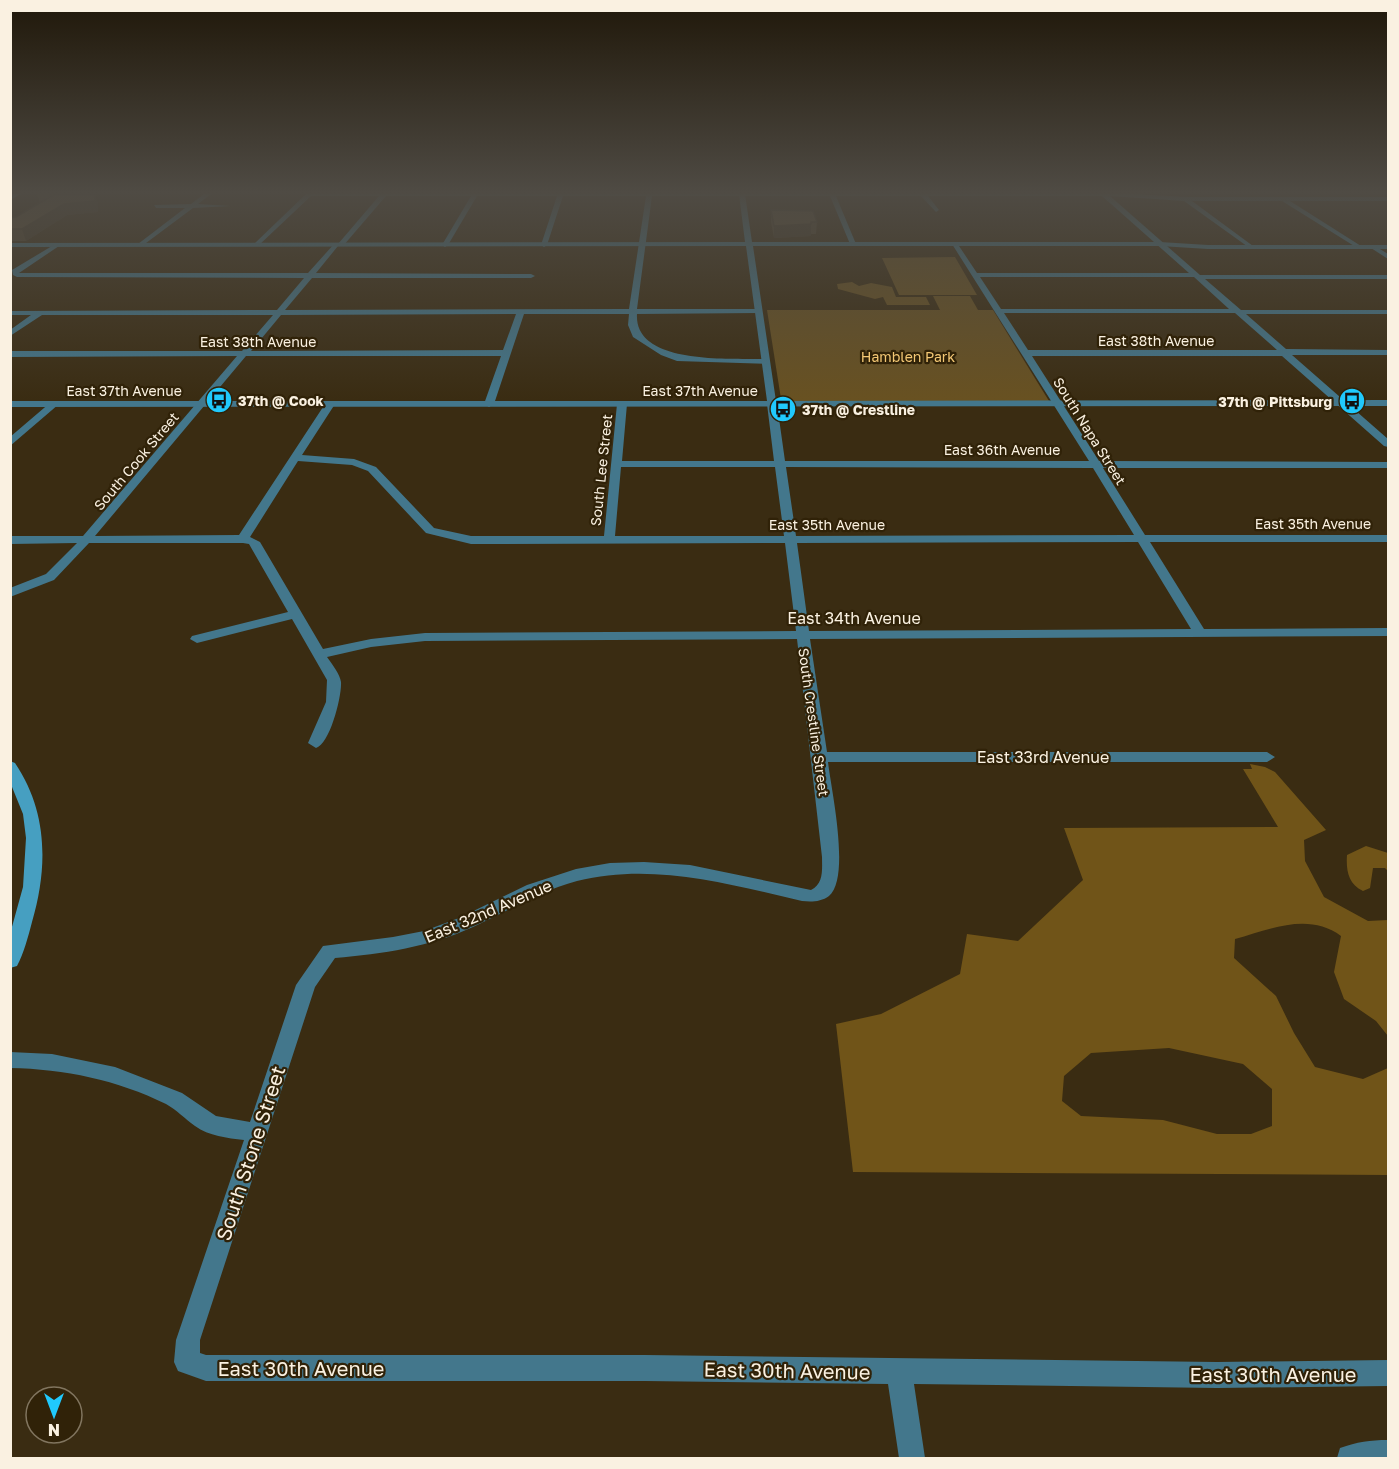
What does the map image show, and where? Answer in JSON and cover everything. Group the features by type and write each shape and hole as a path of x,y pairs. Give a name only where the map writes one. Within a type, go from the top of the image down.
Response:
{"main road":[{"path":"10,766 21,782 35,824 36,862 31,893 10,961"}],"street":[{"path":"30,263 15,272 17,275 531,276"},
{"name":"South Cook Street","path":"10,593 50,577 68,561 323,263"},
{"path":"639,263 632,325 636,335 664,353 680,359 766,362"},
{"name":"South Crestline Street","path":"752,263 820,757 831,857 830,877 822,892"},
{"name":"South Napa Street","path":"967,263 1058,403 1200,633"},
{"path":"1181,263 1389,444"},
{"path":"975,275 1389,277"},
{"path":"489,404 521,311"},
{"path":"10,313 758,311"},
{"path":"998,311 1389,312"},
{"path":"10,334 40,313"},
{"name":"East 38th Avenue","path":"1026,353 1389,352"},
{"name":"East 38th Avenue","path":"10,354 506,353"},
{"name":"East 37th Avenue","path":"10,404 1389,403"},
{"path":"10,442 54,404"},
{"path":"243,539 330,404"},
{"name":"South Lee Street","path":"609,540 622,404"},
{"name":"East 35th Avenue","path":"296,458 337,460 372,469 430,531 471,540 1389,538"},
{"name":"East 36th Avenue","path":"616,464 1389,465"},
{"path":"10,540 243,539 254,542 334,680 333,702 316,743"},
{"path":"197,639 296,614"},
{"name":"East 34th Avenue","path":"321,654 371,643 425,637 1389,632"},
{"name":"East 33rd Avenue","path":"820,757 1267,757"},
{"name":"East 32nd Avenue","path":"330,951 383,948 415,941 457,927 532,889 580,875 620,868 687,871 802,895 812,896 822,892"},
{"name":"South Stone Street","path":"187,1362 188,1340 306,986 330,951"},
{"path":"10,1060 53,1062 101,1072 176,1099 208,1122 228,1129 257,1132"},
{"name":"East 30th Avenue","path":"187,1362 206,1368 645,1368 1217,1375 1389,1374"},
{"path":"899,1371 912,1458"},
{"path":"1350,1458 1362,1454 1389,1453"}],"green space":[{"path":"884,263 958,263 977,295 899,295"},
{"path":"852,282 859,286 871,283 892,287 896,297 926,297 930,305 887,305 883,297 875,299 838,289 837,284"},
{"name":"Hamblen Park","path":"933,296 970,296 978,310 993,310 1049,401 789,402 781,399 767,310 940,310"}],"shaded area":[{"path":"1250,764 1275,772 1326,830 1304,840 1305,861 1324,897 1368,921 1388,920 1388,1036 1376,1021 1344,999 1334,972 1341,936 1329,929 1316,925 1289,925 1235,939 1234,958 1276,996 1294,1033 1315,1067 1363,1079 1388,1068 1388,1175 853,1172 836,1024 881,1014 960,974 967,934 1018,941 1083,880 1064,828 1278,827 1243,769 1252,769","holes":["1169,1048 1243,1064 1272,1089 1272,1126 1251,1134 1217,1134 1163,1120 1081,1116 1062,1101 1064,1076 1091,1053"]},
{"path":"1366,846 1388,853 1388,871 1385,868 1373,868 1370,888 1363,891 1354,885 1349,876 1347,855"}],"place":[{"name":"37th @ Cook","path":"219,400"},
{"name":"37th @ Pittsburg","path":"1352,401"},
{"name":"37th @ Crestline","path":"783,409"}]}
